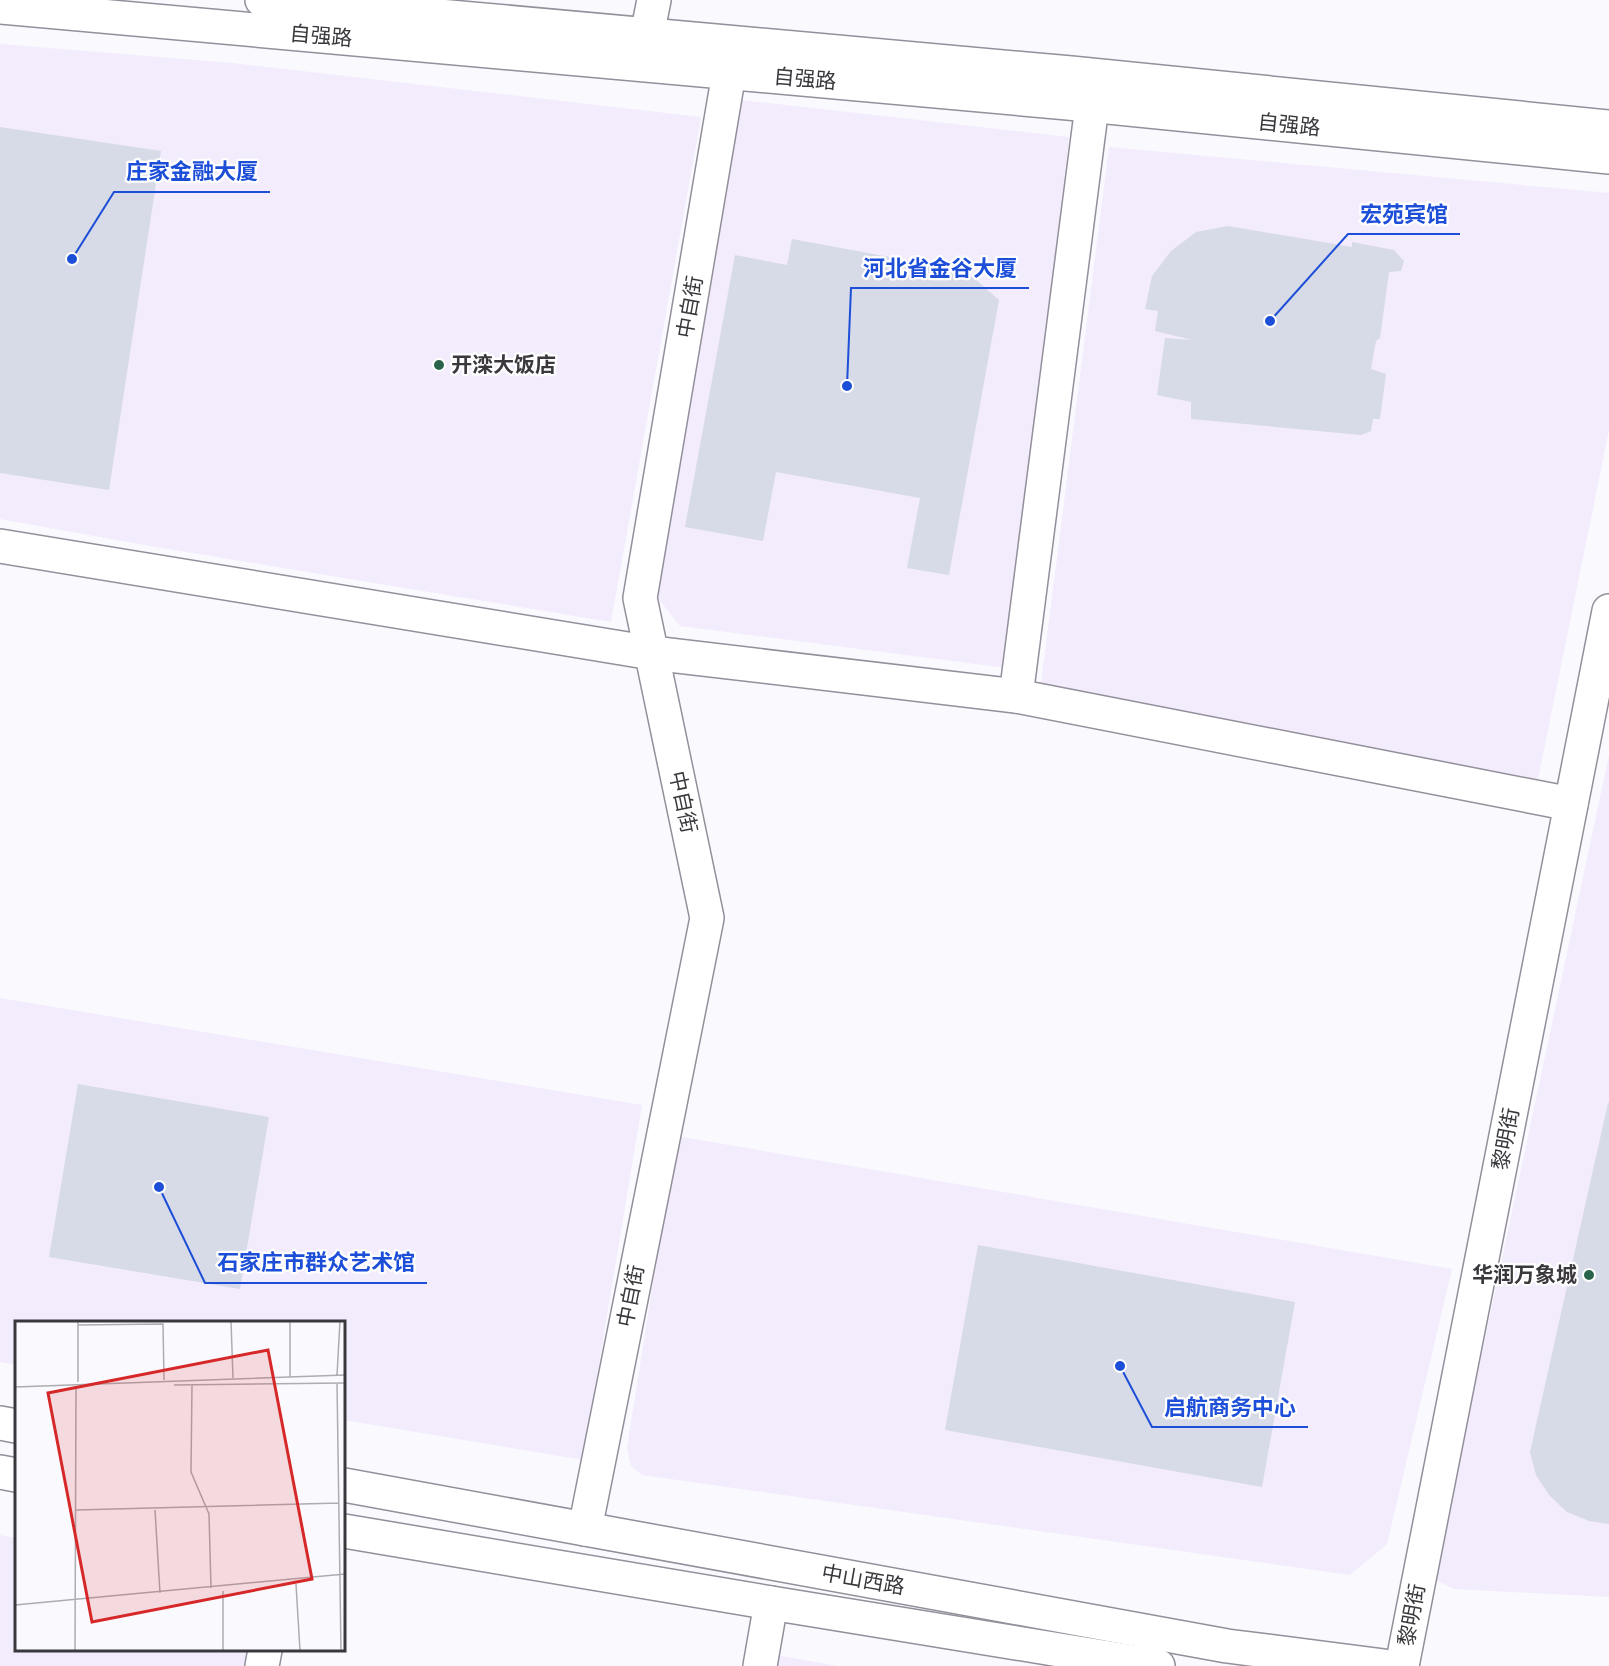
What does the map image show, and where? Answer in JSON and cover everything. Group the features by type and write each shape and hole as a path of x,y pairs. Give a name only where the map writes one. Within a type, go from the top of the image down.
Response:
{"main road":[{"name":"自强路","path":"262,0 1071,73 1609,127"},
{"path":"647,34 654,0"},
{"name":"自强路","path":"0,7 1092,106 1609,157"},
{"name":"中自街","path":"585,1529 707,918 640,598 729,73"},
{"path":"1016,696 1092,106"},
{"path":"0,546 652,653 1016,696 1571,804"},
{"name":"黎明街","path":"1402,1666 1609,611"},
{"path":"0,1423 15,1426"},
{"path":"0,1472 15,1475"},
{"name":"中山西路","path":"345,1485 1227,1646 1384,1666"},
{"name":"中山西路","path":"345,1531 1158,1666"},
{"path":"760,1666 771,1603"},
{"path":"262,1666 265,1651"}],"shaded area":[{"path":"0,44 232,63 701,117 611,622 0,519"},
{"path":"741,100 1069,137 1007,668 680,626 653,592"},
{"path":"1109,147 1609,193 1609,430 1537,784 1041,684"},
{"path":"1609,755 1609,1597 1454,1589 1434,1579"},
{"path":"0,998 642,1105 583,1460 345,1420 345,1321 15,1321 15,1365 0,1362"},
{"path":"676,1136 1452,1269 1387,1544 1350,1575 642,1475 631,1466 627,1448"},
{"path":"0,1535 15,1538 15,1651 279,1651 276,1666 0,1666"},
{"path":"776,1655 838,1666 774,1666"}],"building":[{"path":"0,127 161,151 109,490 0,473"},
{"path":"1228,226 1352,247 1352,242 1394,250 1404,261 1401,271 1389,272 1380,338 1376,341 1371,369 1386,374 1380,419 1373,419 1371,431 1361,435 1191,419 1191,402 1157,395 1165,338 1192,340 1155,331 1158,311 1145,309 1152,276 1171,251 1196,232"},
{"path":"792,239 966,271 999,300 949,575 907,568 920,498 776,472 763,541 685,527 735,255 787,265"},
{"path":"78,1084 269,1117 240,1289 49,1257"},
{"name":"华润万象城","path":"1608,1103 1609,1524 1589,1521 1567,1512 1549,1495 1536,1475 1530,1452"},
{"path":"978,1245 1295,1302 1262,1487 945,1430"}],"place":[{"name":"庄家金融大厦","path":"72,259"},
{"name":"宏苑宾馆","path":"1270,321"},
{"name":"开滦大饭店","path":"439,365"},
{"name":"河北省金谷大厦","path":"847,386"},
{"name":"石家庄市群众艺术馆","path":"159,1187"},
{"name":"华润万象城","path":"1589,1275"},
{"name":"启航商务中心","path":"1120,1366"}]}
